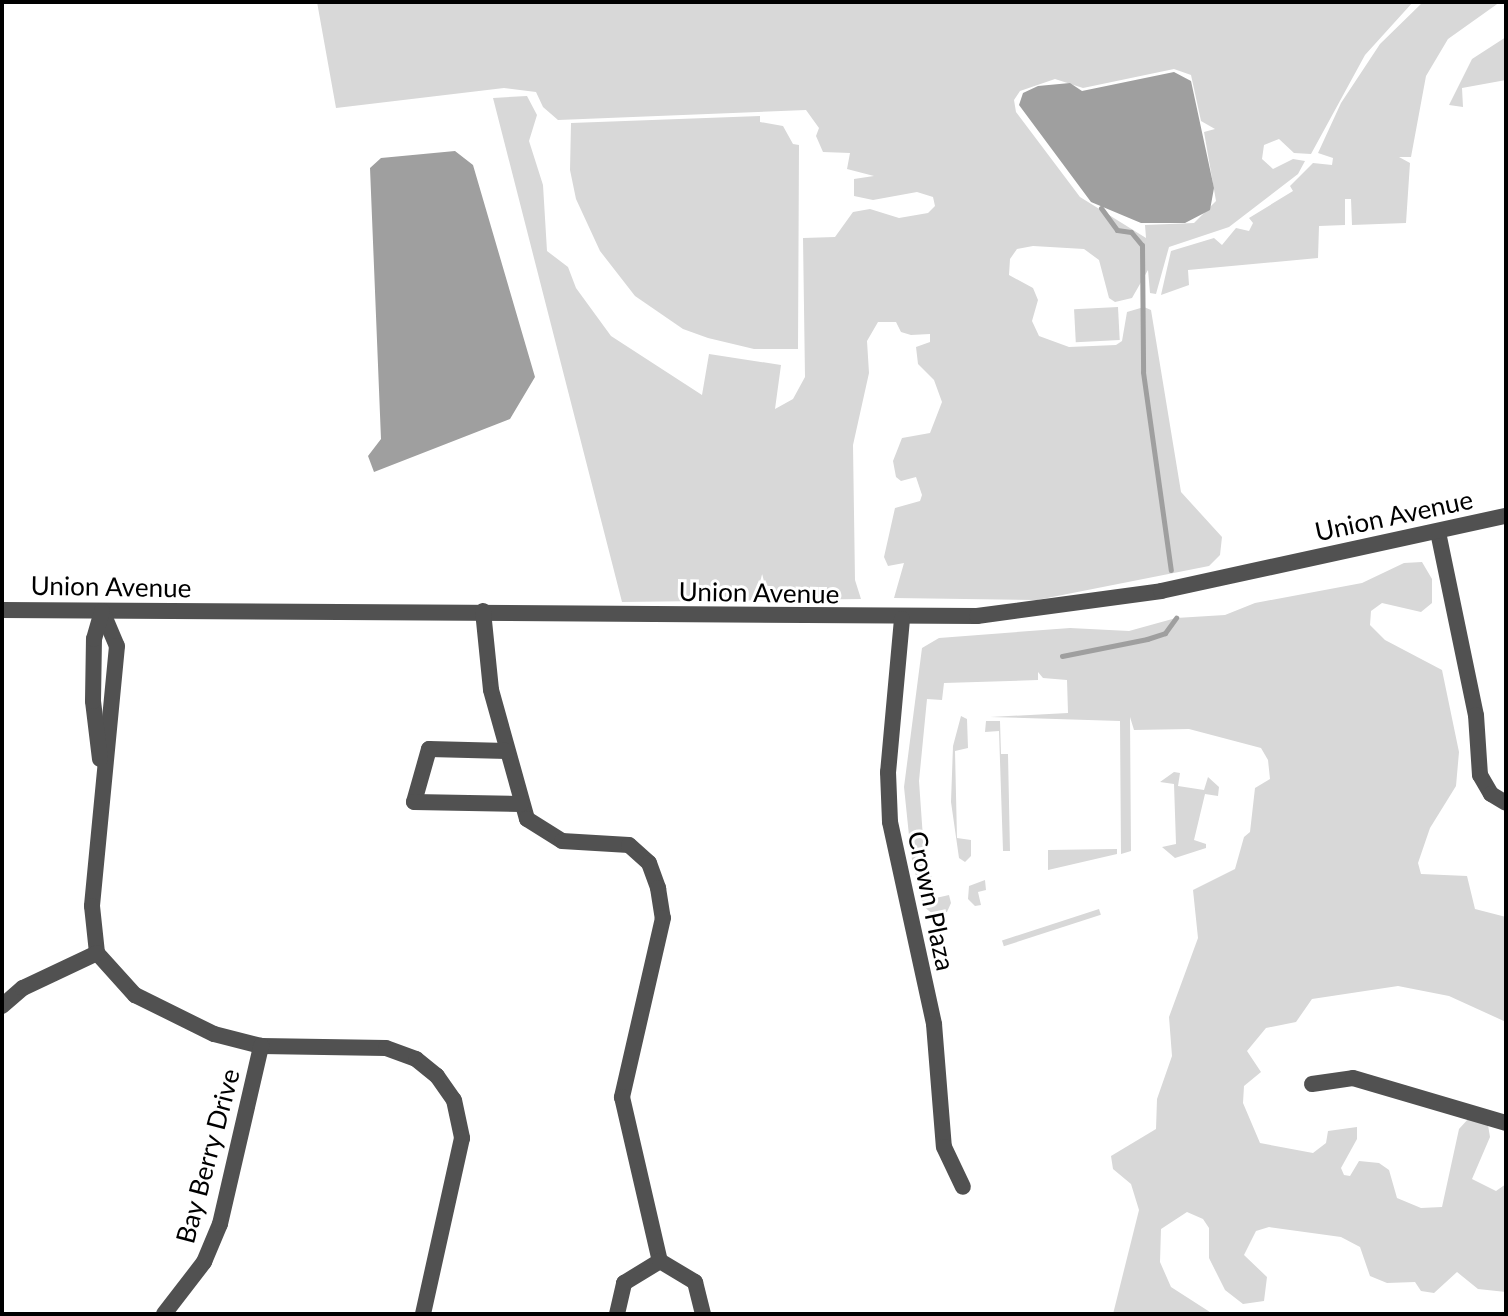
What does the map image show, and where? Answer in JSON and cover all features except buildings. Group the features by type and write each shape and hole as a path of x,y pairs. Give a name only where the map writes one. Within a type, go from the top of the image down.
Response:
{"street":[{"name":"Union Avenue","path":"2,610 483,611 902,619 1067,607 1506,516"},
{"path":"1438,532 1476,715 1480,775 1491,794 1506,803"},
{"path":"102,611 94,639 93,701 102,773"},
{"path":"102,611 117,646 115,707 102,773 92,906 97,953 121,982 154,1007 214,1034 261,1046 386,1048 424,1064 450,1092 461,1123 460,1155 423,1314"},
{"path":"483,611 491,690 527,819 548,837 629,845 649,863 658,888 663,918 622,1097 660,1261 695,1282 703,1314"},
{"name":"Crown Plaza","path":"902,619 888,772 890,822 934,1024 944,1147 963,1187"},
{"path":"507,751 429,749 414,802 521,804"},
{"path":"2,1006 23,988 97,953"},
{"name":"Bay Berry Drive","path":"164,1314 204,1262 220,1224 261,1046"},
{"path":"1312,1084 1353,1078 1506,1123"},
{"path":"617,1314 624,1283 660,1261"}],"shaded area":[{"path":"317,2 1413,2 1365,55 1311,154 1294,153 1279,139 1264,145 1262,159 1273,169 1293,159 1305,161 1298,174 1229,227 1169,247 1156,294 1150,293 1148,270 1132,298 1115,302 1109,298 1099,260 1084,249 1033,246 1017,249 1010,259 1009,275 1033,288 1038,300 1032,321 1039,336 1069,347 1116,345 1122,341 1127,312 1144,307 1151,310 1181,492 1222,537 1220,555 1209,566 1037,600 894,598 904,563 888,566 884,557 895,508 920,501 922,495 916,477 901,481 896,477 893,461 902,438 930,433 942,402 934,380 918,364 916,347 930,342 930,334 911,335 901,332 896,322 878,322 867,341 869,373 853,445 855,580 861,599 622,602 493,98 527,96 537,115 529,141 543,185 547,251 568,267 576,288 611,336 702,395 709,354 781,365 775,409 793,399 805,377 803,238 835,237 853,212 870,209 899,218 928,213 935,206 933,197 917,192 873,200 854,196 854,179 874,176 847,169 850,153 823,152 816,136 819,128 806,110 558,120 543,107 536,92 504,88 336,108","holes":["1174,69 1191,75 1201,121 1215,129 1204,132 1216,201 1194,223 1145,225 1146,238 1080,197 1016,112 1014,100 1020,91 1055,79 1083,88"]},
{"path":"1423,2 1500,2 1448,39 1426,76 1411,157 1399,157 1410,163 1406,223 1352,225 1351,199 1345,199 1345,225 1319,226 1318,258 1188,270 1189,285 1161,295 1171,251 1214,238 1222,245 1236,228 1249,231 1253,223 1249,218 1293,191 1290,186 1313,163 1332,165 1333,158 1318,153 1341,103 1380,44"},
{"path":"1506,37 1506,80 1462,88 1463,107 1449,105 1472,59"},
{"path":"1174,72 1191,81 1214,188 1210,210 1185,223 1141,223 1091,202 1019,105 1023,93 1038,86 1070,83 1082,91"},
{"path":"760,116 760,122 783,126 793,144 799,145 798,349 754,349 708,338 683,329 635,296 600,251 576,199 570,170 571,123"},
{"path":"455,151 473,165 535,377 510,419 374,472 368,456 381,439 370,168 381,158"},
{"path":"1118,307 1120,340 1076,342 1074,309"},
{"path":"1422,562 1432,579 1432,603 1421,612 1382,603 1371,611 1370,625 1385,640 1442,670 1459,752 1456,786 1430,828 1418,863 1421,874 1467,876 1475,909 1506,917 1506,1022 1449,996 1398,986 1312,999 1296,1022 1266,1028 1247,1051 1261,1072 1244,1086 1243,1103 1260,1143 1313,1153 1326,1143 1328,1131 1357,1127 1357,1139 1341,1168 1344,1175 1350,1176 1359,1161 1379,1163 1389,1170 1397,1198 1421,1208 1442,1207 1459,1129 1469,1118 1488,1125 1490,1137 1472,1179 1496,1191 1506,1184 1506,1292 1478,1289 1457,1272 1434,1293 1421,1291 1415,1282 1387,1283 1370,1276 1360,1247 1341,1237 1269,1227 1256,1231 1244,1255 1267,1277 1264,1301 1243,1304 1225,1290 1209,1258 1209,1228 1203,1219 1187,1212 1161,1229 1160,1262 1171,1287 1213,1314 1113,1314 1139,1210 1131,1184 1113,1169 1111,1156 1156,1129 1157,1099 1172,1056 1169,1017 1198,938 1193,890 1235,869 1244,837 1250,832 1255,788 1270,779 1268,760 1261,748 1189,729 1134,730 1130,717 1131,851 1121,854 1120,721 990,717 1068,713 1067,680 1043,678 1038,672 1038,680 944,683 942,700 927,699 919,781 923,838 936,898 949,895 951,903 947,912 934,915 923,906 911,855 904,787 922,648 939,638 1070,628 1129,631 1176,618 1225,615 1255,603 1362,583 1404,563"},
{"path":"961,716 967,719 968,748 955,751 957,838 971,840 971,856 965,862 959,858 951,802 953,746"},
{"path":"986,721 1000,721 1001,754 1008,754 1010,851 1003,851 999,731 985,732"},
{"path":"1174,772 1180,773 1178,786 1204,790 1208,777 1219,787 1218,796 1205,794 1194,840 1206,844 1206,848 1175,858 1162,847 1176,844 1174,784 1160,782"},
{"path":"1117,849 1117,854 1048,870 1048,850"},
{"path":"985,880 986,890 978,892 981,905 975,906 968,899 969,886"},
{"path":"1099,909 1101,915 1004,946 1002,941"}],"waterway":[{"path":"1101,208 1117,230 1131,232 1142,245 1143,372 1171,570"},
{"path":"1062,656 1147,639 1165,633 1176,618"}]}
